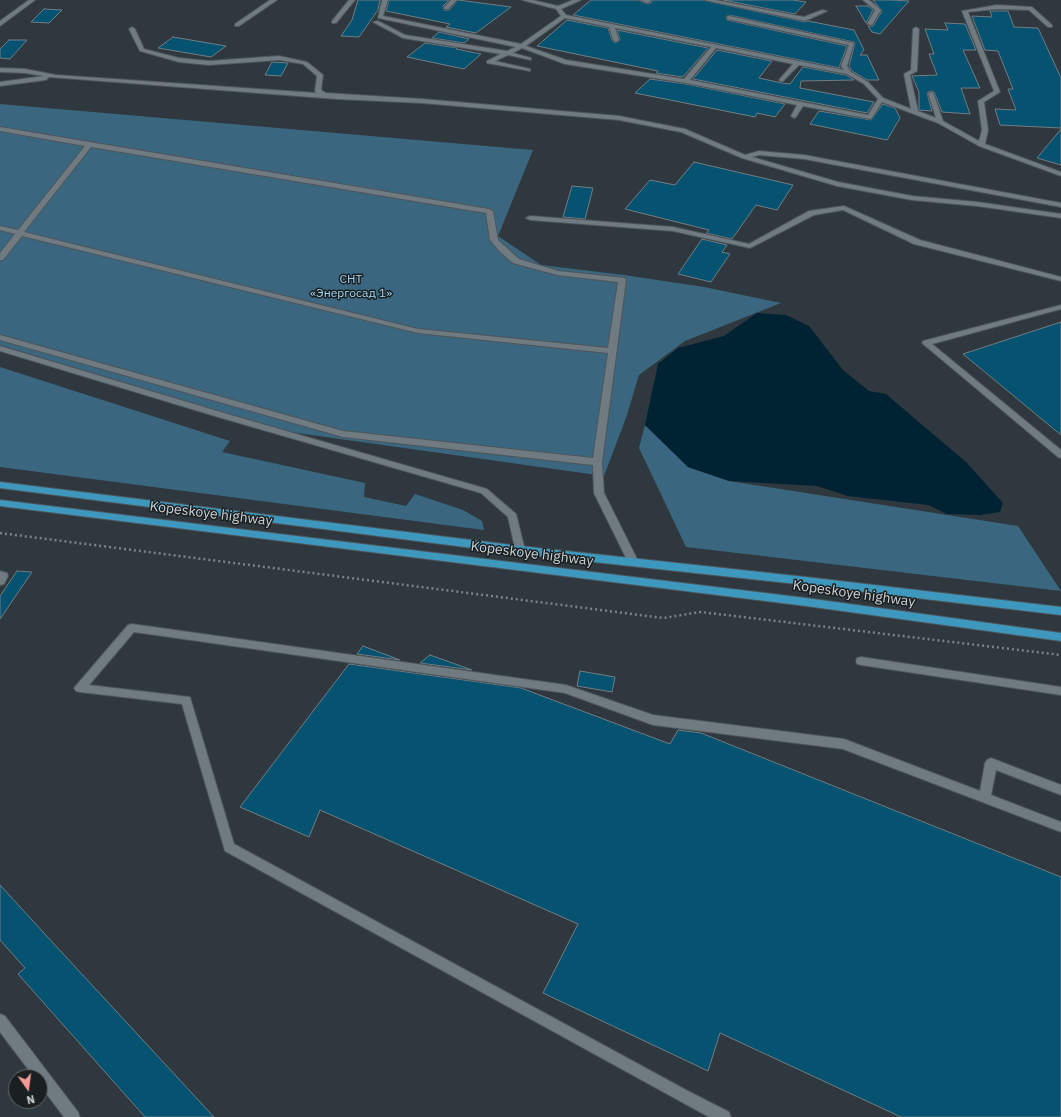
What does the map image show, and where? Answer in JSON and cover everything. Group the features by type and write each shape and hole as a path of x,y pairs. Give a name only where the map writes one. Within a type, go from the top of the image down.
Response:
{"main road":[{"name":"Kopeskoye highway","path":"0,485 520,550 806,581 1061,611"},
{"name":"Kopeskoye highway","path":"0,503 799,601 1061,637"}],"street":[{"path":"0,24 32,0"},
{"path":"237,25 274,0"},
{"path":"334,22 352,0"},
{"path":"385,0 380,16 522,46 565,62 686,81 870,117 881,100"},
{"path":"446,8 454,0"},
{"path":"525,0 558,8 578,0"},
{"path":"642,0 648,1"},
{"path":"707,0 805,19 824,11"},
{"path":"866,0 878,10 870,24"},
{"path":"981,146 985,130 981,101 997,92 965,11 997,7 1030,8 1050,26"},
{"path":"558,8 564,16 797,64 849,73"},
{"path":"528,70 489,62 522,46 564,16"},
{"path":"729,18 852,44 844,66 849,73 866,84 881,100 915,111 940,122 981,146 1061,174"},
{"path":"376,22 403,36 508,53 529,59"},
{"path":"612,26 616,40"},
{"path":"132,29 142,50 179,60 209,63 279,58 305,63 320,75 318,91 324,95"},
{"path":"915,111 906,74 914,71 916,29"},
{"path":"686,81 714,47"},
{"path":"782,80 797,64"},
{"path":"0,70 24,71 56,77 337,97 422,101 619,118 683,130 744,158 871,192 912,198 977,204 1061,216"},
{"path":"0,84 56,77"},
{"path":"931,93 940,122"},
{"path":"794,116 801,104"},
{"path":"0,129 489,211 494,240 516,261 557,273 622,280 597,462 599,493 634,563"},
{"path":"0,258 89,145"},
{"path":"744,158 759,153 804,157 1061,205"},
{"path":"530,218 673,229 750,246 812,213 844,208 917,242 1061,279"},
{"path":"0,228 418,331 612,351"},
{"path":"1061,307 926,343 1061,455"},
{"path":"0,337 343,434 597,462"},
{"name":"Kopeskoye highway","path":"0,348 221,415 484,491 513,516 520,550"},
{"path":"0,575 3,576 0,581"},
{"path":"724,1117 681,1095 228,847 186,700 80,688 132,628 566,689 653,720 844,744 1061,827"},
{"path":"861,661 1061,691"},
{"path":"985,798 991,763 1061,790"},
{"path":"0,1021 73,1117"}],"path":[{"path":"0,533 663,618 701,612 1061,655"}],"green space":[{"name":"СНТ «Энергосад 1»","path":"0,104 533,150 498,236 541,265 704,287 781,303 685,341 639,375 626,418 604,476 283,431 0,345"},
{"path":"0,367 230,441 222,452 365,483 364,497 406,506 415,494 463,510 482,521 484,530 0,467"},
{"path":"645,425 688,467 729,481 1018,526 1061,591 686,547 639,448"}],"shaded area":[{"path":"757,313 786,315 809,326 843,370 869,391 886,394 967,463 1003,503 1000,512 980,515 947,514 928,505 848,496 817,486 729,481 688,467 645,425 658,364 678,348 724,336"}],"building":[{"path":"358,0 380,0 378,10 359,37 341,36 352,20"},
{"path":"389,0 449,0 443,6 444,10 449,10 458,0 511,7 476,33 446,27 450,24 386,11"},
{"path":"591,0 638,0 648,4 652,2 652,0 703,0 805,22 808,21 854,30 864,50 860,55 867,55 879,80 867,80 852,71 849,66 854,42 729,15 726,17 727,20 847,46 840,68 573,15"},
{"path":"723,0 793,0 806,2 795,14"},
{"path":"873,0 909,1 880,34 872,32 868,26 873,26 882,11"},
{"path":"856,6 868,6 873,10 866,23"},
{"path":"44,9 62,10 49,23 31,22"},
{"path":"990,11 1008,11 1014,27 1038,28 1061,78 1061,128 1000,125 995,109 1016,110 1008,89 1013,89 998,51 985,50 972,16 992,17"},
{"path":"567,20 608,28 612,40 615,43 620,40 617,30 708,48 683,77 656,73 658,71 537,46"},
{"path":"945,23 965,24 976,50 963,50 980,88 961,88 970,114 942,112 933,91 927,93 932,111 919,110 919,92 912,76 937,75 929,54 934,54 925,29 948,30"},
{"path":"439,32 469,39 464,43 432,38"},
{"path":"173,37 226,46 211,57 158,48"},
{"path":"9,40 27,40 10,59 0,58 0,49"},
{"path":"425,43 457,48 456,49 481,54 464,69 407,57"},
{"path":"717,50 772,61 759,78 782,83 790,84 803,67 846,75 854,80 801,81 800,88 874,102 867,113 693,79"},
{"path":"272,62 288,63 281,76 265,75"},
{"path":"650,79 686,84 785,104 775,117 757,113 755,117 635,93"},
{"path":"883,104 895,108 900,118 887,140 810,124 819,111 871,120"},
{"path":"1061,129 1061,165 1037,158"},
{"path":"694,162 793,185 777,210 756,205 732,239 706,233 709,230 625,209 650,180 675,185"},
{"path":"572,186 593,188 585,219 563,217"},
{"path":"702,239 727,245 722,252 730,254 711,282 678,274"},
{"path":"1061,322 1061,435 963,354"},
{"path":"17,571 32,572 0,619 0,596"},
{"path":"363,646 400,660 357,654"},
{"path":"430,655 472,670 420,663"},
{"path":"349,664 521,688 670,744 678,730 701,733 1061,877 1061,1117 901,1117 720,1033 708,1071 543,993 578,924 320,810 309,837 240,807"},
{"path":"580,671 615,677 612,692 577,686"},
{"path":"0,885 214,1117 145,1117 18,974 25,968 0,940"}]}
